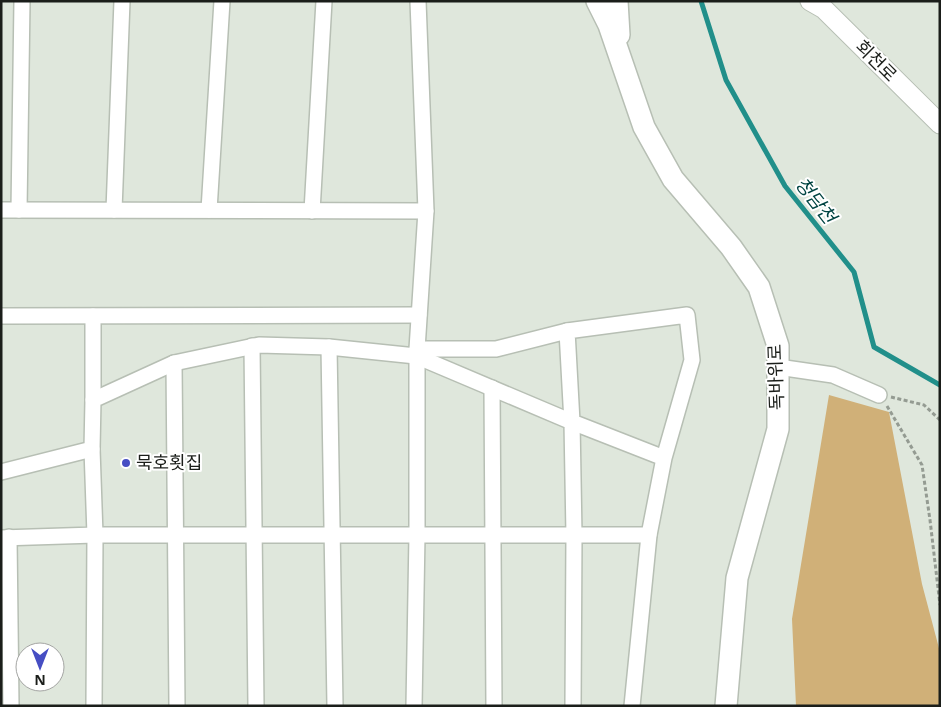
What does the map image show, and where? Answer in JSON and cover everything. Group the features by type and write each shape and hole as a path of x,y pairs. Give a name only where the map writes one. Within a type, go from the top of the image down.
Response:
{"main road":[{"name":"독바위로","path":"597,1 609,25 644,127 673,178 731,247 759,287 778,346 778,429 737,578 726,706"},
{"path":"617,1 616,9 622,62"}],"street":[{"path":"19,210 22,1"},
{"path":"114,210 122,1"},
{"path":"209,210 222,1"},
{"path":"312,210 324,1"},
{"path":"414,706 417,535 416,352 426,211 418,1"},
{"name":"회천로","path":"817,5 940,124"},
{"path":"1,210 426,211"},
{"path":"1,316 419,315"},
{"path":"93,400 174,363 252,346 329,347 416,352 496,349 567,331 687,315 692,360 664,458 649,535 632,706"},
{"path":"93,316 94,706"},
{"path":"567,331 572,422 574,536 573,706"},
{"path":"252,346 256,706"},
{"path":"329,347 335,706"},
{"path":"416,352 492,388 664,458"},
{"path":"174,363 177,706"},
{"path":"778,367 833,375 879,395"},
{"path":"492,388 494,706"},
{"path":"1,472 92,449"},
{"path":"11,706 5,538 95,535 649,535"}],"path":[{"path":"879,395 924,405 940,420"},
{"path":"879,395 922,465 940,604"}],"shaded area":[{"path":"829,395 889,412 922,584 940,652 940,706 796,706 792,619"}],"waterway":[{"name":"청담천","path":"701,1 726,80 785,186 854,272 874,347 940,385"}],"place":[{"name":"묵호횟집","path":"126,463"}]}
